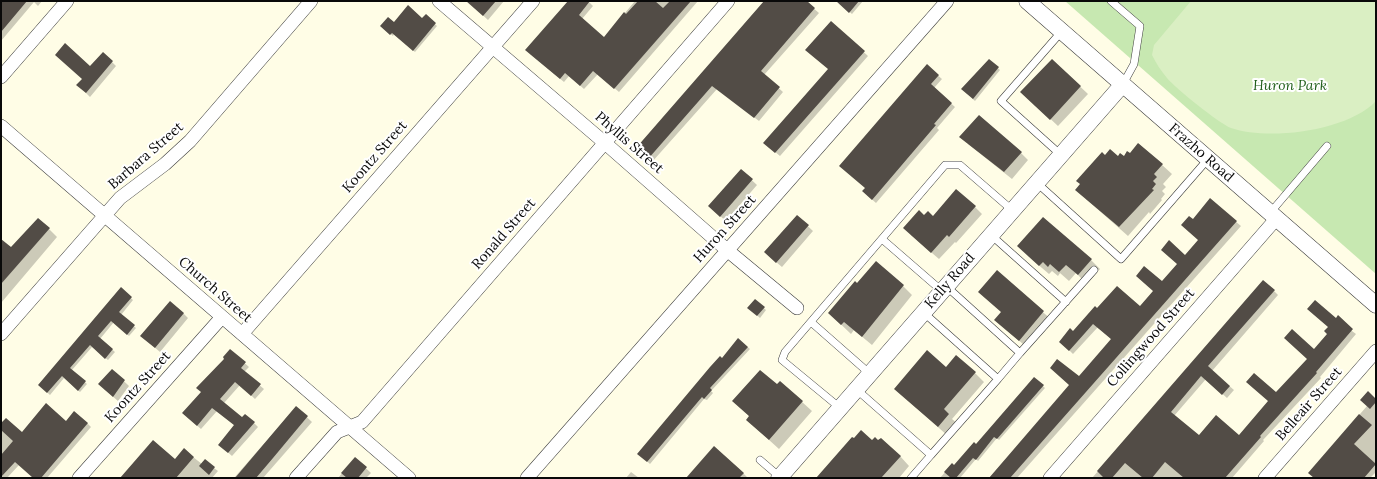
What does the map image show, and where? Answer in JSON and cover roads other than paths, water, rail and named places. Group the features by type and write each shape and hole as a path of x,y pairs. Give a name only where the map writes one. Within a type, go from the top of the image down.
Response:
{"street":[{"path":"1,77 67,1"},
{"name":"Barbara Street","path":"1,334 120,198 165,164 190,141 311,1"},
{"name":"Phyllis Street","path":"439,1 727,250 797,308"},
{"name":"Koontz Street","path":"242,334 533,1"},
{"name":"Ronald Street","path":"296,478 337,432 362,422 728,1"},
{"name":"Huron Street","path":"527,478 947,1"},
{"name":"Frazho Road","path":"1027,1 1376,305"},
{"name":"Kelly Road","path":"780,478 839,407 1123,84"},
{"name":"Church Street","path":"1,126 409,478"},
{"name":"Collingwood Street","path":"1050,478 1273,216"},
{"name":"Koontz Street","path":"79,478 222,317"},
{"name":"Belleair Street","path":"1265,478 1376,351"}],"lane":[{"path":"1111,1 1140,26 1134,64 1123,84"},
{"path":"1061,155 1002,101 1062,31"},
{"path":"1273,216 1327,146"},
{"path":"1036,183 1121,259 1208,159"},
{"path":"839,407 782,360 785,352 945,165 960,165 1012,210"},
{"path":"991,235 1066,302"},
{"path":"882,239 944,288 1020,353"},
{"path":"911,478 1094,270"},
{"path":"923,312 998,379"},
{"path":"811,322 869,373"},
{"path":"856,389 932,454"},
{"path":"760,460 780,478"}],"park label":[{"name":"Huron Park","path":"1290,86"}]}
